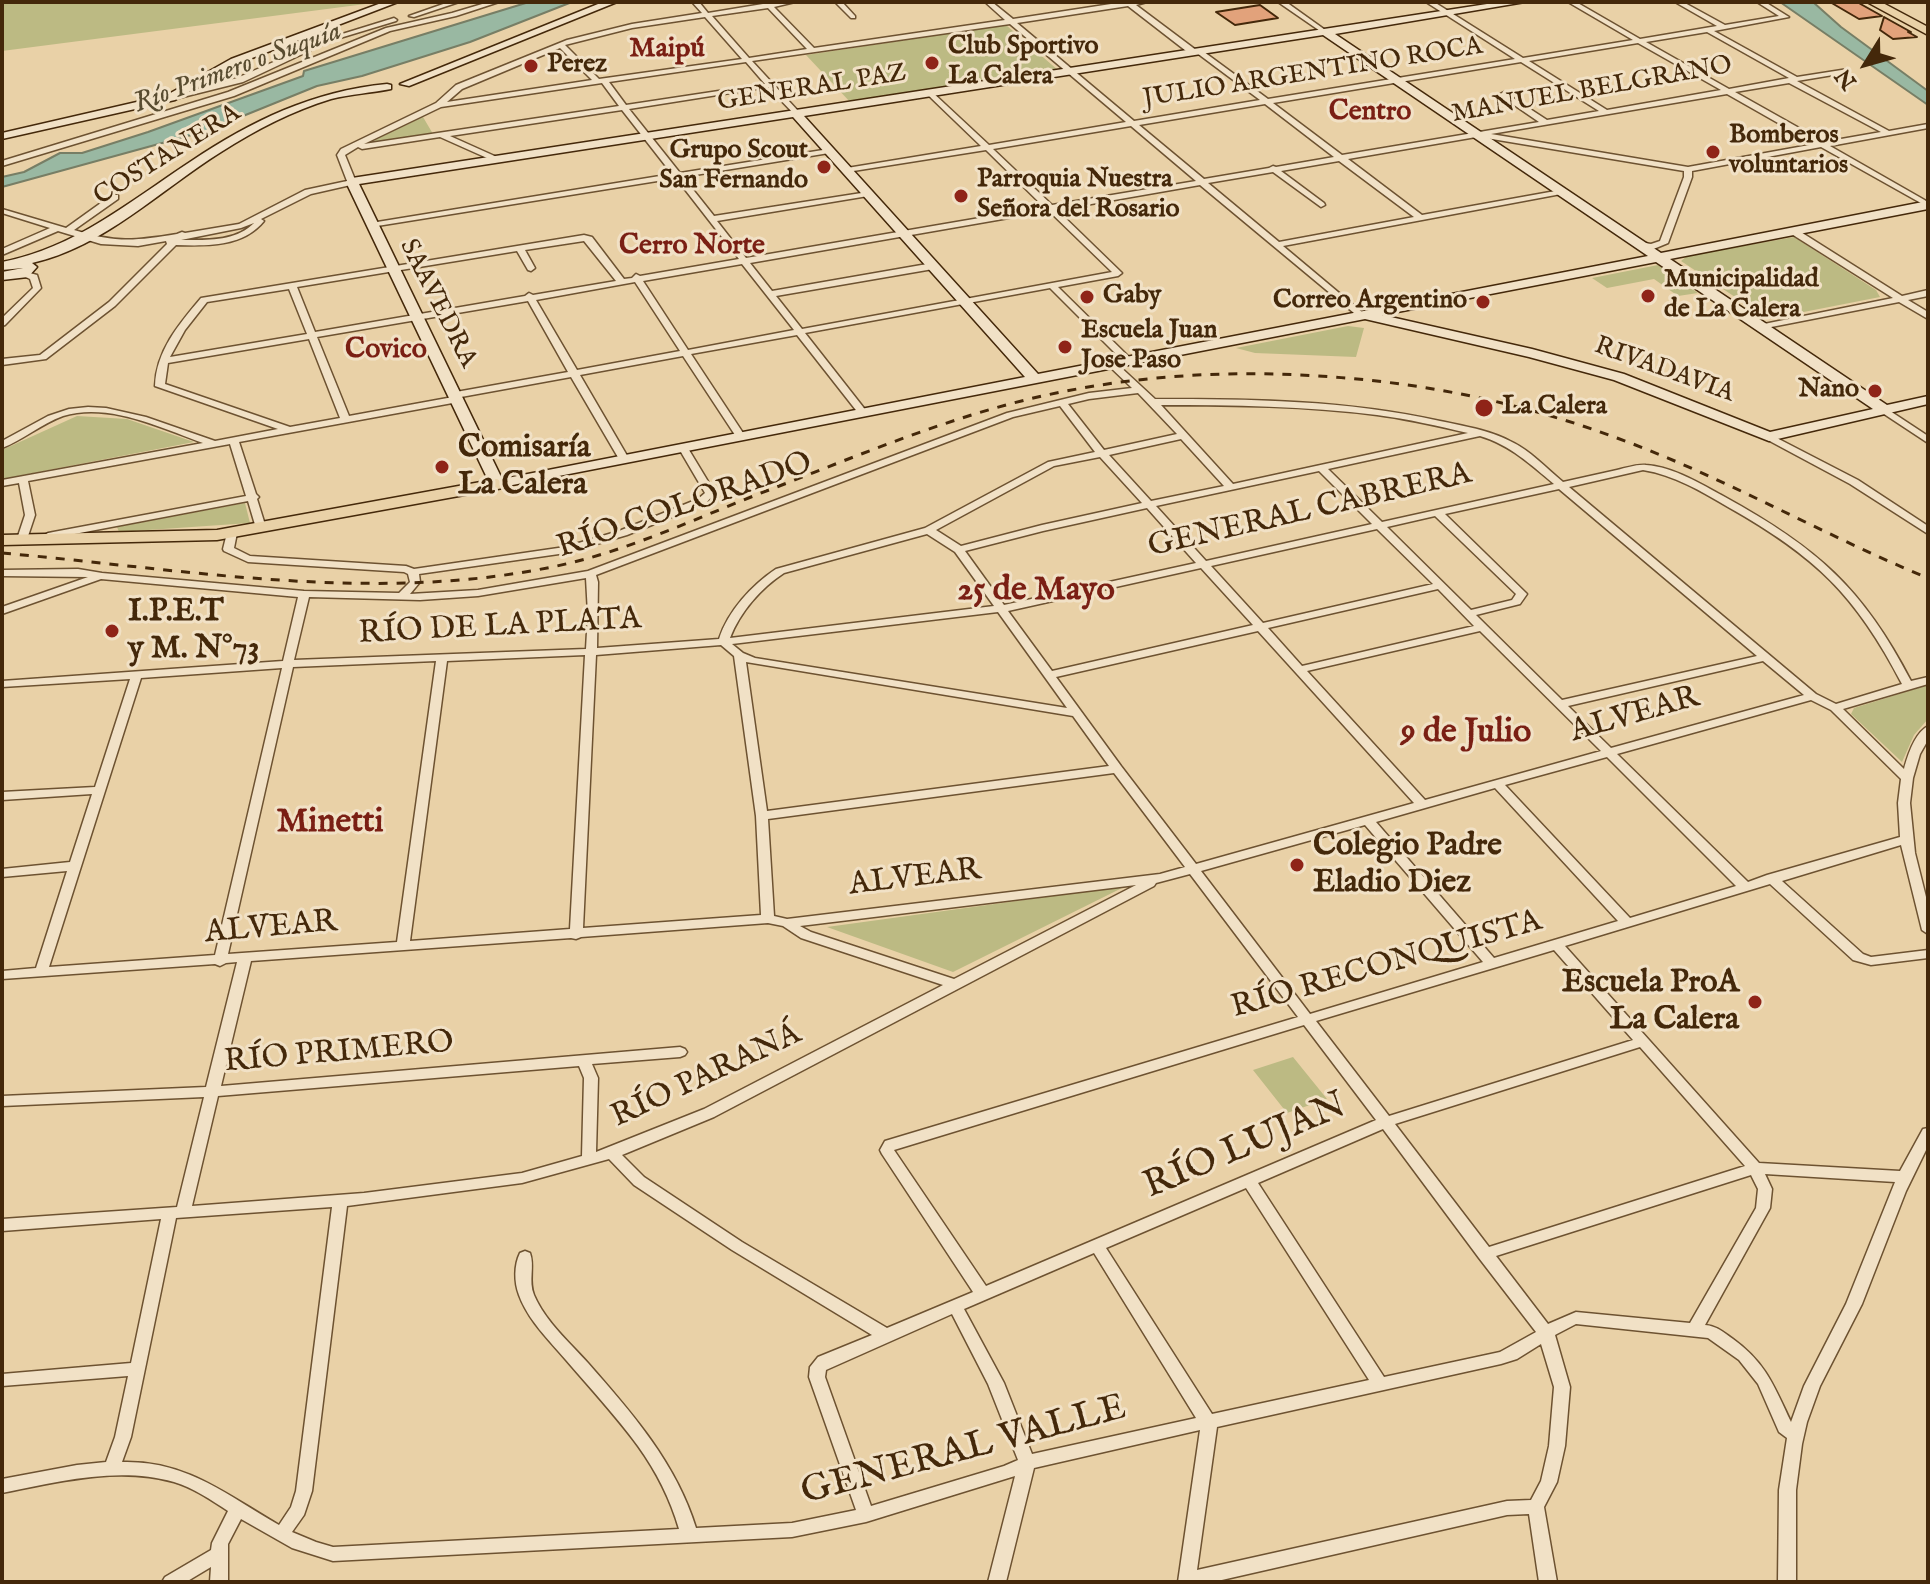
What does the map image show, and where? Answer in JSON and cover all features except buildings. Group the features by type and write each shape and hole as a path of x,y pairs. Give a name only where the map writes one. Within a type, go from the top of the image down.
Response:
{"main road":[{"path":"1873,2 1928,32"},
{"path":"2,540 108,532 232,533 497,484"}],"street":[{"path":"171,98 235,61 393,2"},
{"path":"2,136 240,80 328,40 456,2"},
{"path":"2,164 162,118 260,84 388,29 454,15 496,2"},
{"name":"COSTANERA","path":"24,268 84,237 275,117 320,100 420,75 612,2"},
{"path":"695,2 1035,379"},
{"path":"349,149 439,105 459,87 561,45 623,27 792,2"},
{"path":"838,2 853,17"},
{"path":"988,2 1360,315"},
{"path":"439,105 1144,2"},
{"path":"1281,2 1928,440"},
{"path":"1429,2 1605,112"},
{"name":"GENERAL PAZ","path":"352,182 1520,2"},
{"path":"1571,2 1928,205"},
{"path":"1678,2 1724,27"},
{"name":"JULIO ARGENTINO ROCA","path":"847,170 1786,17 1760,2"},
{"path":"1128,3 1420,218"},
{"path":"769,5 812,50"},
{"path":"1708,30 1888,133"},
{"path":"561,45 625,108 862,412"},
{"path":"274,64 301,65"},
{"name":"MANUEL BELGRANO","path":"165,361 636,277 1845,71"},
{"path":"349,149 770,85"},
{"path":"2,483 1118,273 1052,206 931,93"},
{"path":"1504,94 1545,122"},
{"path":"1475,134 1688,169 1928,126"},
{"path":"441,135 496,160"},
{"name":"SAAVEDRA","path":"349,149 341,155 352,182 497,484"},
{"path":"371,225 829,151"},
{"path":"1273,168 1321,205"},
{"path":"1640,244 1656,247 1664,243 1688,169"},
{"path":"138,243 235,227 262,218 308,192 352,182"},
{"path":"1277,245 1561,192"},
{"path":"711,219 868,194"},
{"path":"2,252 62,229 115,197"},
{"path":"1397,315 1659,258 1928,205"},
{"path":"3,211 84,237 138,243 237,237 256,228 262,218"},
{"path":"1793,231 1928,316"},
{"path":"2,362 43,357 112,304 182,234"},
{"path":"289,430 165,389 159,382 179,333 204,300 587,238 620,280"},
{"path":"138,243 163,254"},
{"path":"1664,243 1670,250 1687,253"},
{"path":"519,248 531,268"},
{"path":"2,266 24,268 34,277 37,288 2,323"},
{"path":"770,294 933,266"},
{"path":"2,276 24,268"},
{"path":"636,277 740,436"},
{"path":"292,285 346,420"},
{"path":"1053,286 1128,361"},
{"path":"1764,327 1928,293"},
{"path":"529,296 624,459"},
{"path":"497,484 1360,315"},
{"name":"RIVADAVIA","path":"1360,315 1397,315 1619,377 1769,437 1854,482 1928,531"},
{"path":"1112,364 1153,402 1231,488"},
{"name":"RÍO COLORADO","path":"2,611 100,576 304,594 401,597 478,593 590,574 962,432 1062,402 1139,390"},
{"path":"1769,437 1928,400"},
{"path":"1062,402 1100,451 1422,804"},
{"path":"1153,402 1339,408 1430,421 1510,444 1812,696 1835,708 1906,778"},
{"path":"2,445 61,415 85,411 127,413 215,444"},
{"path":"959,550 1480,433"},
{"path":"1076,713 752,661 723,642 727,630 769,577 929,530 1034,471 1100,451 1183,436"},
{"path":"234,441 254,497 261,528"},
{"path":"232,533 228,549 248,559 397,567 413,572 566,550 623,533 702,501 710,493 683,447"},
{"name":"GENERAL CABRERA","path":"999,609 1633,467 1652,468 1686,481 1803,547 1864,607 1885,638 1908,686"},
{"path":"1322,469 1745,887"},
{"path":"23,480 30,515 28,539"},
{"path":"108,532 254,497"},
{"path":"1437,512 1522,594 1516,602 1468,614"},
{"path":"929,530 959,550 1117,769 1546,1333 1562,1387 1557,1446 1549,1482 1536,1507 1548,1582"},
{"path":"2,573 78,572 100,576"},
{"path":"401,597 415,582 413,572"},
{"path":"576,935 593,593 590,574"},
{"path":"1049,675 1439,586"},
{"path":"220,962 304,594"},
{"name":"RÍO DE LA PLATA","path":"2,684 290,664 588,652 723,642 999,609"},
{"path":"1299,670 1482,627"},
{"path":"739,655 762,816 768,919"},
{"path":"1560,704 1766,657"},
{"path":"403,946 442,658"},
{"path":"41,973 136,676"},
{"path":"1835,708 1928,680"},
{"name":"ALVEAR","path":"2,975 244,961 768,919 787,923 1160,878 1812,696"},
{"path":"1928,729 1902,793 1906,839 1928,930"},
{"path":"762,816 1117,769"},
{"path":"1497,784 1628,924"},
{"path":"2,796 98,790"},
{"path":"1367,819 1491,963"},
{"name":"RÍO RECONQUISTA","path":"983,1294 887,1150 890,1145 1906,839"},
{"path":"2,873 74,866"},
{"name":"RÍO PARANÁ","path":"2,1225 340,1201 522,1178 589,1160 709,1113 1160,878"},
{"path":"1771,878 1858,957 1871,961 1928,954"},
{"path":"787,923 806,935 954,984"},
{"path":"1557,945 1755,1168 1765,1189 1763,1208 1695,1328"},
{"path":"112,1468 123,1437 136,1369 244,961"},
{"name":"RÍO LUJAN","path":"866,1515 817,1377 818,1367 824,1362 1386,1122 1642,1042"},
{"name":"RÍO PRIMERO","path":"2,1101 211,1092 680,1052"},
{"path":"584,1062 591,1078 589,1160"},
{"path":"1787,1582 1785,1527 1795,1435 1806,1400 1860,1293 1902,1177 1928,1133"},
{"path":"612,1153 639,1181 737,1246 885,1335"},
{"path":"1484,1254 1755,1168 1902,1177"},
{"path":"1249,1181 1379,1383"},
{"path":"281,1535 298,1510 304,1491 340,1201"},
{"path":"1098,1247 1209,1424 1188,1581 1507,1508 1536,1507"},
{"path":"525,1257 522,1279 527,1297 548,1328 615,1405 675,1487 689,1534"},
{"path":"955,1306 996,1383 1027,1462 997,1582"},
{"name":"GENERAL VALLE","path":"2,1486 112,1468 172,1474 201,1485 281,1535 312,1550 333,1554 792,1530 866,1515 1008,1472 1027,1462 1516,1354 1546,1333 1576,1318 1695,1328 1726,1339 1764,1380 1785,1427 1795,1435"},
{"path":"2,1380 136,1369"},
{"path":"219,1582 217,1555 238,1509"},
{"path":"171,1582 217,1555"}],"shaded area":[{"path":"2,2 381,2 2,51"},
{"path":"529,2 572,2 470,42 362,76 317,86 206,131 2,187 2,177 24,172 60,153 82,153 148,132 303,76 304,71"},
{"path":"1780,2 1813,2 1841,27 1928,91 1928,105"},
{"name":"Club Sportivo La Calera","path":"1006,25 1059,71 851,103 806,55"},
{"path":"423,117 433,134 374,143 375,140"},
{"path":"1794,237 1876,290 1880,297 1768,319 1681,261 1687,256"},
{"path":"1658,265 1698,293 1678,296 1654,279 1607,288 1592,278"},
{"path":"1348,326 1364,328 1356,357 1255,353 1236,348"},
{"path":"77,416 127,419 194,442 2,479 2,450"},
{"path":"245,503 250,523 119,532 117,527"},
{"path":"1928,685 1928,719 1914,735 1902,762 1851,714 1854,708"},
{"path":"1126,886 953,972 827,927"},
{"path":"1293,1057 1327,1099 1287,1113 1253,1070"}],"railway":[{"path":"2,553 277,580 415,583 484,578 552,567 608,552 881,446 1036,397 1162,378 1291,374 1441,390 1583,426 1657,453 1928,578"}],"place":[{"name":"Club Sportivo La Calera","path":"932,63"},
{"name":"Perez","path":"531,66"},
{"name":"Bomberos voluntarios","path":"1713,152"},
{"name":"Grupo Scout San Fernando","path":"824,167"},
{"name":"Parroquia Nuestra Señora del Rosario","path":"961,196"},
{"name":"Municipalidad de La Calera","path":"1648,296"},
{"name":"Gaby","path":"1087,297"},
{"name":"Correo Argentino","path":"1483,302"},
{"name":"Escuela Juan Jose Paso","path":"1065,347"},
{"name":"Nano","path":"1875,391"},
{"name":"La Calera","path":"1484,408"},
{"name":"Comisaría La Calera","path":"442,467"},
{"name":"I.P.E.T y M. N°73","path":"112,631"},
{"name":"Colegio Padre Eladio Diez","path":"1297,865"},
{"name":"Escuela ProA La Calera","path":"1755,1002"}],"district":[{"name":"Maipú","path":"667,50"},
{"name":"Centro","path":"1370,113"},
{"name":"Cerro Norte","path":"692,247"},
{"name":"Covico","path":"386,351"},
{"name":"25 de Mayo","path":"1036,592"},
{"name":"9 de Julio","path":"1466,734"},
{"name":"Minetti","path":"330,824"}],"water label":[{"name":"Río Primero o Suquía","path":"238,69"}]}
